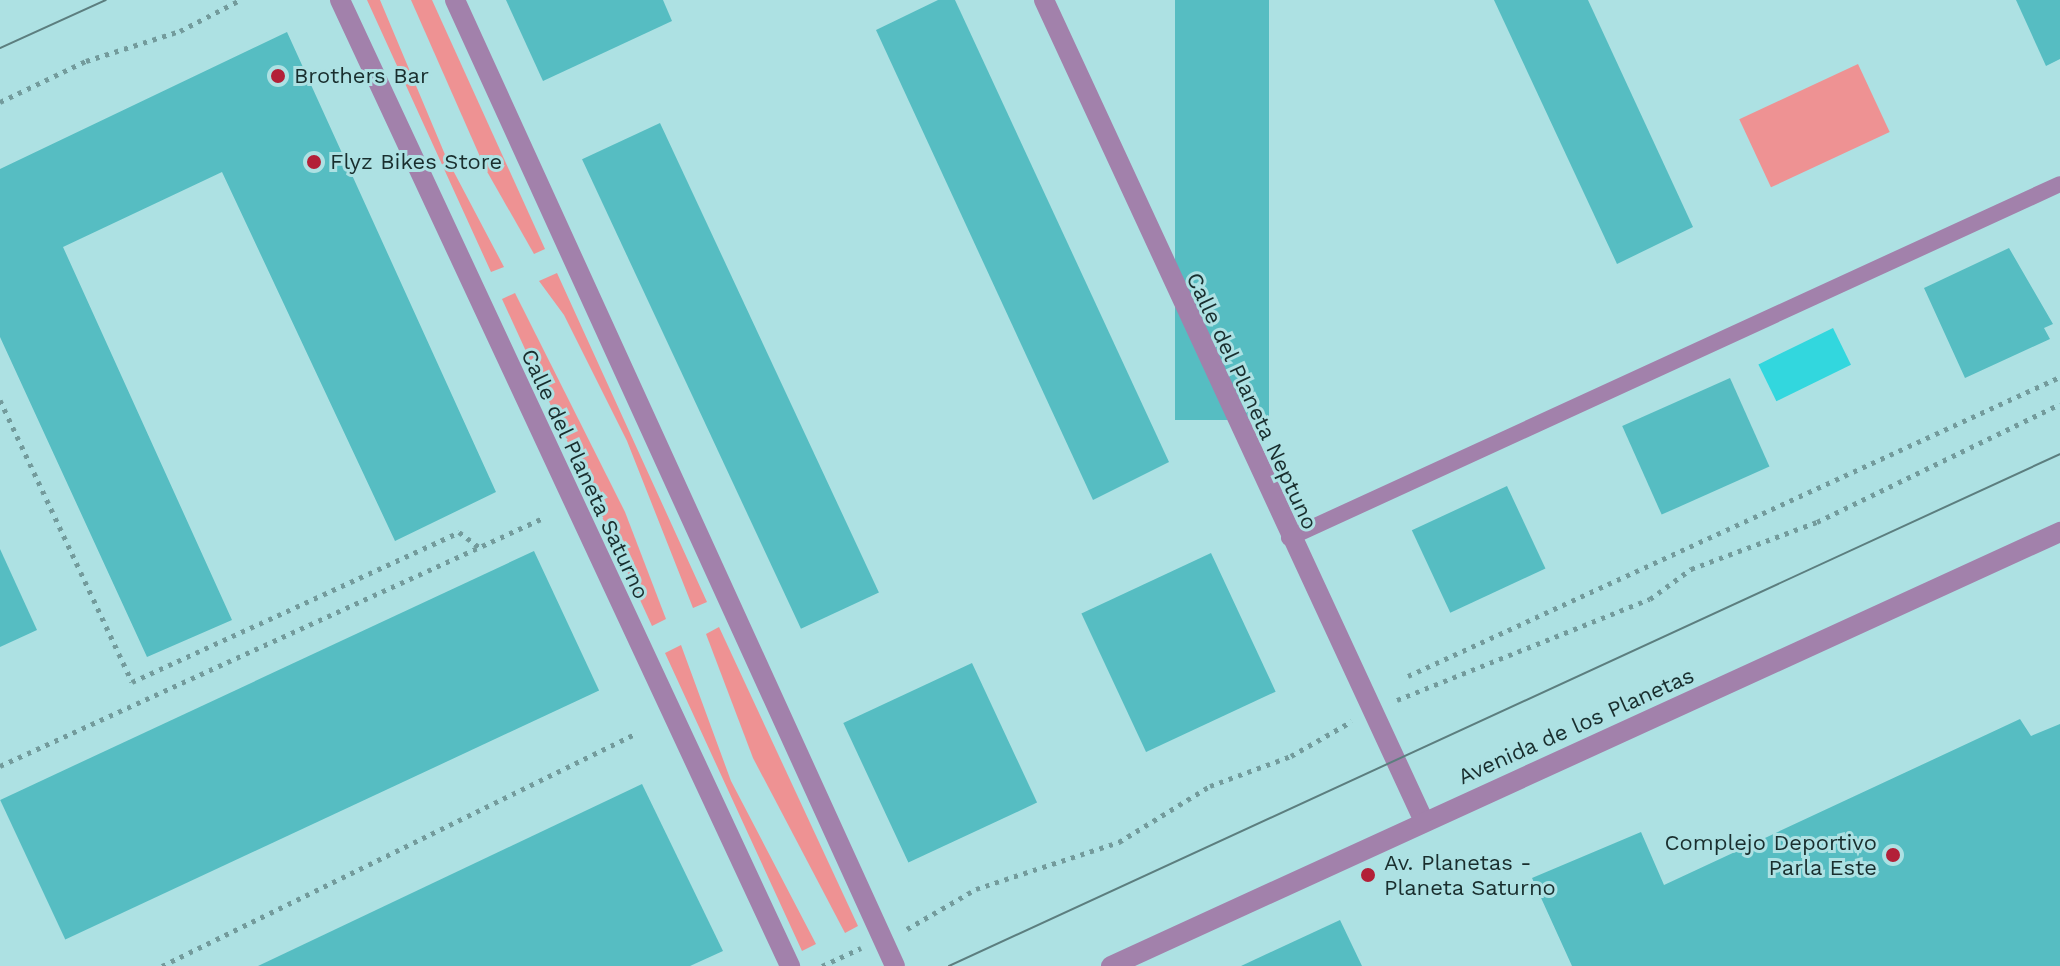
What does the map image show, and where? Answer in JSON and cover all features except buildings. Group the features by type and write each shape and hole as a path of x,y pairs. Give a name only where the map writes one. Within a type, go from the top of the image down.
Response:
{"street":[{"name":"Calle del Planeta Saturno","path":"340,0 790,966"},
{"path":"455,0 880,939 895,966"},
{"name":"Calle del Planeta Neptuno","path":"1044,0 1289,538 1423,819"},
{"name":"Avenida de los Planetas","path":"1111,966 1423,819 2060,532"}],"lane":[{"path":"1289,538 2060,184"}],"path":[{"path":"0,102 240,0"},
{"path":"1408,676 2060,377"},
{"path":"0,400 132,682 459,532 479,547"},
{"path":"822,966 976,889 1119,842 1210,786 1291,756 1371,711 1650,599 1691,569 1817,522 2060,404"},
{"path":"0,766 541,519"},
{"path":"162,966 637,733"}],"shaded area":[{"path":"367,0 380,0 446,157 504,267 491,272"},
{"path":"411,0 432,0 545,249 534,254 485,168"},
{"path":"1858,64 1890,132 1771,187 1739,119"},
{"path":"557,273 707,602 693,608 627,441 564,315 539,281"},
{"path":"515,293 625,512 666,619 652,626 502,299"},
{"path":"719,627 858,926 845,933 753,758 706,634"},
{"path":"681,645 731,781 816,944 802,951 665,653"}],"water":[{"path":"1833,328 1851,365 1776,401 1758,364"}],"tram line":[{"path":"0,48 106,0"},
{"path":"949,966 2060,454"}],"place":[{"name":"Brothers Bar","path":"278,76"},
{"name":"Flyz Bikes Store","path":"314,162"},
{"name":"Complejo Deportivo Parla Este","path":"1893,855"},
{"name":"Av. Planetas - Planeta Saturno","path":"1368,875"}]}
